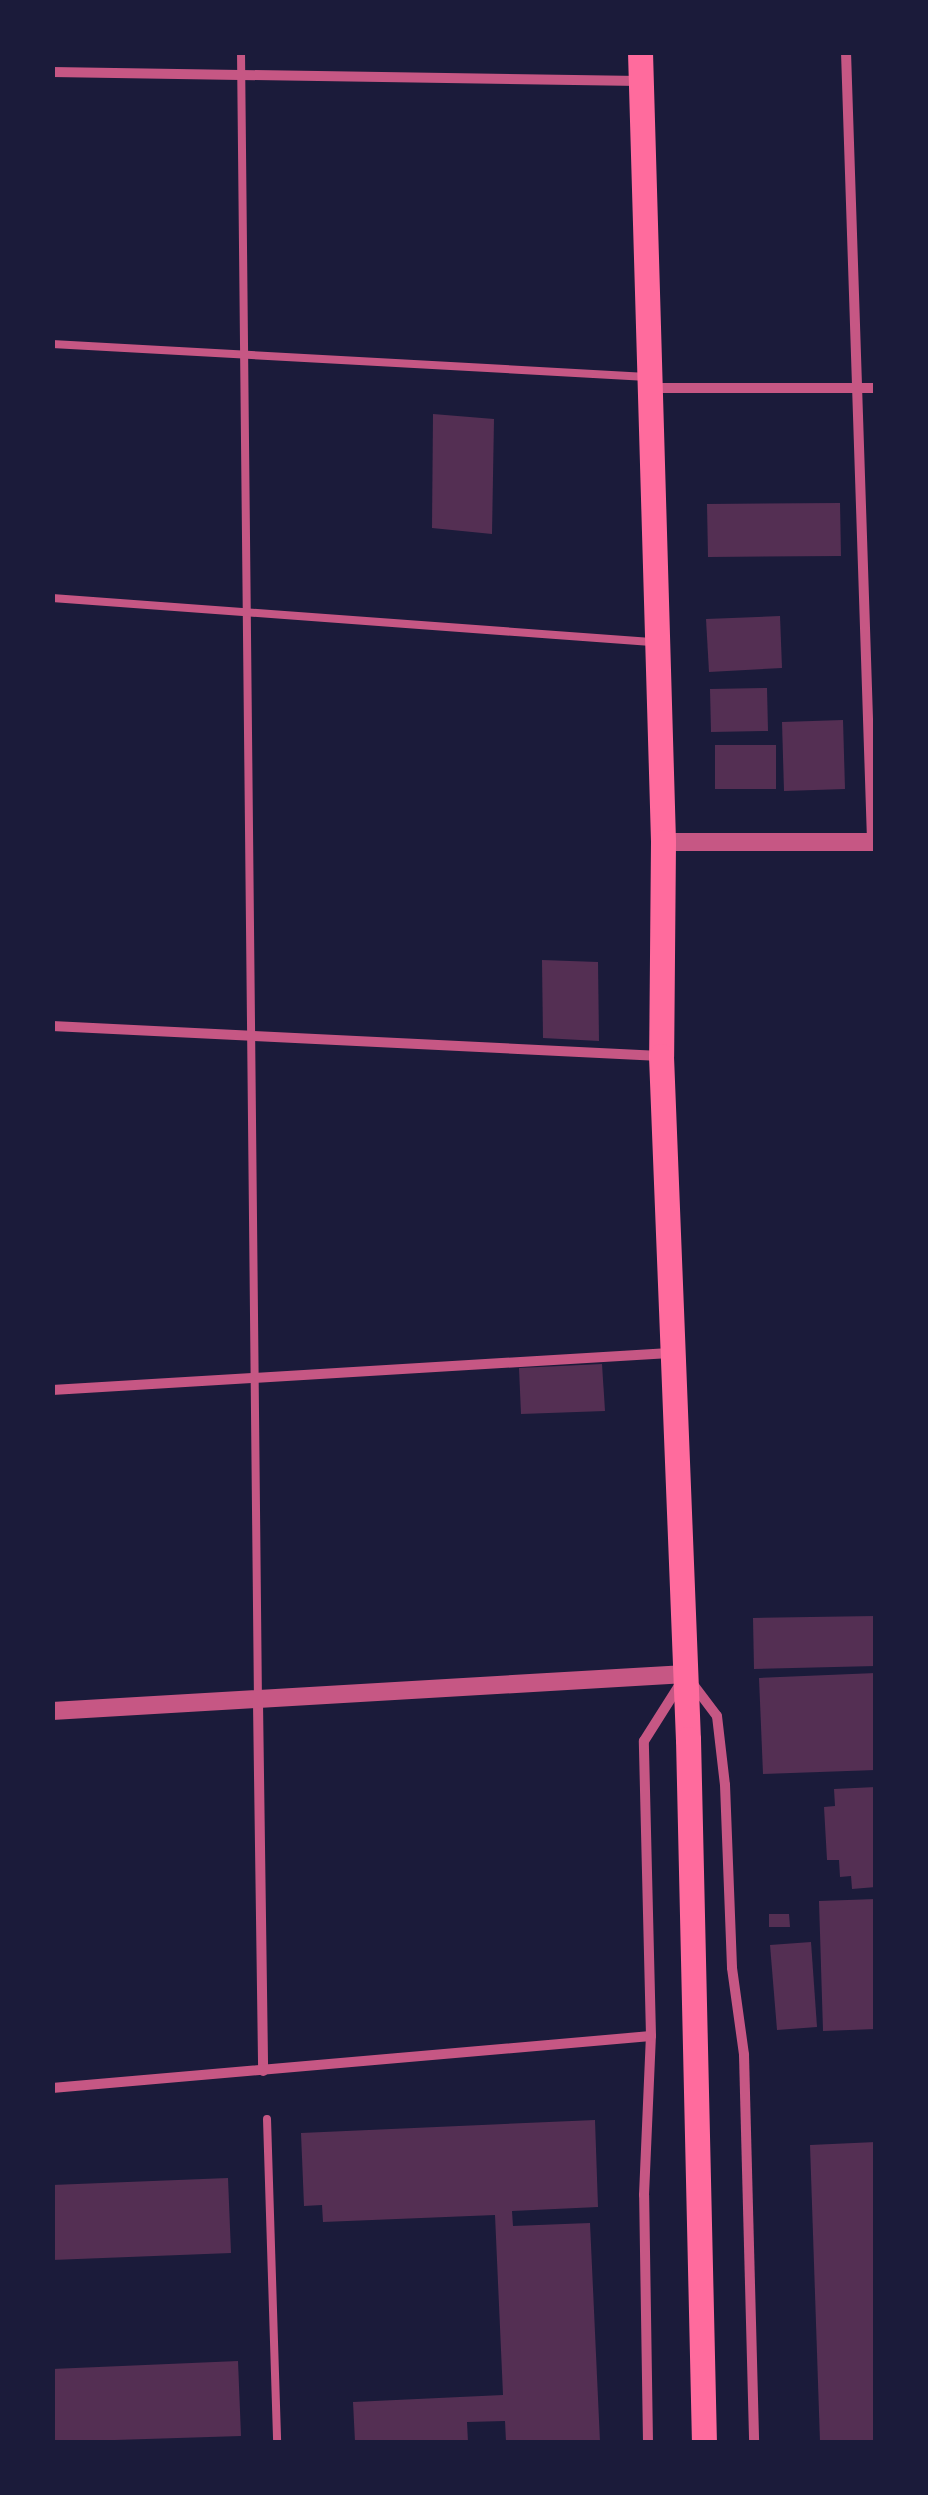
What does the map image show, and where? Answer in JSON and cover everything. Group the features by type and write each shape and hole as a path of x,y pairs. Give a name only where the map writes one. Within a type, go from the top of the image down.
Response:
{"main road":[{"path":"640,52 654,642 663,842 661,1056 686,1674 704,2442"}],"street":[{"path":"663,842 874,842 846,52"},
{"path":"52,72 242,72 640,82"},
{"path":"649,382 876,388"},
{"path":"52,1026 661,1056"},
{"path":"52,1390 671,1353"},
{"path":"52,1712 686,1674"},
{"path":"648,2442 644,2195 652,2036 644,1741 686,1674"},
{"path":"686,1674 717,1716 725,1785 732,1968 744,2055 754,2442"},
{"path":"258,1702 263,2070"},
{"path":"52,2088 652,2036"}],"lane":[{"path":"242,52 244,612 258,1702"},
{"path":"52,344 246,350 649,382"},
{"path":"52,598 654,642"},
{"path":"267,2119 277,2442"}],"building":[{"path":"433,414 494,419 492,534 432,528"},
{"path":"840,503 841,556 708,557 707,504"},
{"path":"780,616 782,668 709,672 706,619"},
{"path":"767,688 768,731 711,732 710,689"},
{"path":"843,720 845,789 784,791 782,722"},
{"path":"715,745 776,745 776,789 715,789"},
{"path":"542,960 598,962 599,1041 543,1038"},
{"path":"602,1364 605,1411 521,1414 519,1368"},
{"path":"876,1616 876,1666 754,1669 753,1618"},
{"path":"876,1673 876,1770 763,1774 759,1678"},
{"path":"876,1787 876,1887 852,1889 851,1876 840,1877 839,1860 827,1860 824,1807 835,1806 834,1789"},
{"path":"876,1899 876,2029 823,2031 819,1901"},
{"path":"769,1914 789,1914 790,1927 769,1927"},
{"path":"811,1942 817,2027 777,2030 770,1945"},
{"path":"595,2120 598,2207 512,2211 513,2226 590,2223 600,2442 506,2442 505,2421 467,2422 468,2442 355,2442 353,2402 503,2395 495,2215 323,2222 322,2205 304,2206 301,2133"},
{"path":"876,2142 876,2442 820,2442 810,2145"},
{"path":"228,2178 231,2253 52,2260 52,2185"},
{"path":"238,2361 241,2436 52,2442 52,2369"}]}
